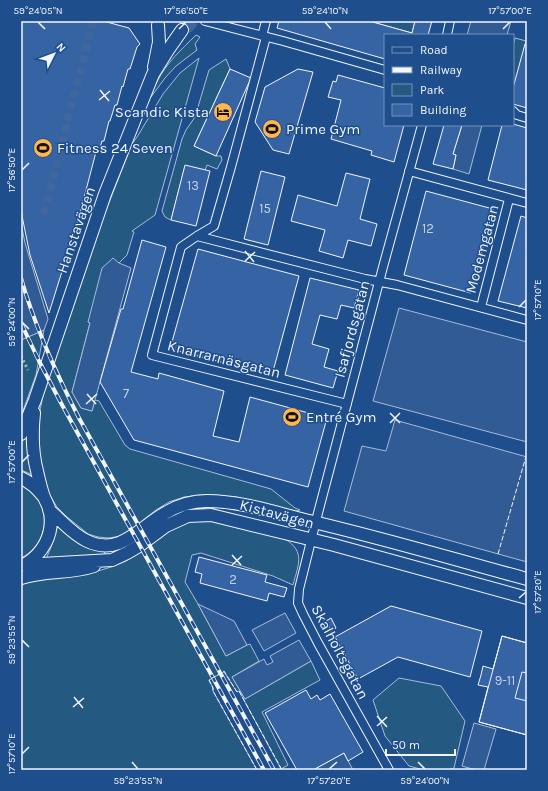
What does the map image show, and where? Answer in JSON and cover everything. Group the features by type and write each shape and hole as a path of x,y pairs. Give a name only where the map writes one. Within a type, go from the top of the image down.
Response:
{"street":[{"path":"205,21 384,70"},
{"name":"Knarrarnäsgatan","path":"266,21 264,36 231,167 214,226 181,247 152,355 347,404"},
{"path":"446,34 450,21"},
{"name":"Hanstavägen","path":"21,434 35,400 105,194 153,74 168,50 184,29 171,32 164,29 157,23"},
{"name":"Hanstavägen","path":"153,74 159,42 157,23"},
{"path":"514,113 527,118"},
{"name":"Isafjordsgatan","path":"312,540 379,282 422,126"},
{"path":"410,171 527,203"},
{"name":"Modemgatan","path":"481,307 510,199"},
{"path":"197,236 379,282 397,285 527,320"},
{"name":"Hanstavägen","path":"23,566 39,554 46,542 51,519 36,470 32,426 35,400"},
{"name":"Hanstavägen","path":"21,478 32,484 45,498"},
{"name":"Kistavägen","path":"49,510 74,533 85,540 107,546 117,544 131,537 159,516 178,506 203,501 232,502 345,529 527,579"},
{"name":"Kistavägen","path":"23,566 112,560 139,546 166,526 177,520 188,516 211,514 527,598"},
{"name":"Skalholtsgatan","path":"312,540 298,603 322,650 389,770"},
{"path":"410,566 416,548"},
{"path":"21,578 48,572 89,568 112,560"},
{"path":"506,592 510,574"}],"green space":[{"path":"369,21 415,21 412,33"},
{"path":"196,35 200,37 195,44 197,50 176,66 151,97 155,85 165,69"},
{"path":"515,38 526,41 514,89"},
{"path":"199,58 155,215 132,231 134,232 127,255 119,263 88,322 90,323 72,392 81,408 92,411 95,400 99,401 125,445 130,449 271,489 295,508 300,510 293,512 236,497 200,495 184,497 169,502 156,510 121,536 109,538 98,537 88,534 66,516 57,507 48,492 39,458 39,415 44,391 103,218 132,144 163,94 180,73"},
{"path":"226,59 230,69 194,146 216,156 221,156 222,160 217,169 207,165 205,170 185,166 171,220 165,217 162,211 182,139 195,117 209,70"},
{"path":"44,330 36,375 21,416 21,340"},
{"path":"27,430 33,475 21,470 21,444"},
{"path":"21,484 28,488 36,496 42,507 44,522 41,537 38,543 28,554 21,558"},
{"path":"197,520 219,522 285,539 292,544 298,554 299,559 293,585 273,576 201,553 192,555 185,582 226,656 250,644 259,661 232,677 245,699 311,661 320,680 262,712 288,765 281,769 239,691 237,692 224,672 209,680 213,691 257,770 21,770 21,582 88,573 114,566 132,558 172,529"},
{"path":"57,525 104,550 105,555 46,559 53,542"},
{"path":"399,678 441,686 465,721 454,768 448,770 424,770 409,766 385,736 373,700"}],"shaded area":[{"path":"471,21 511,21 507,34 467,34"},
{"path":"462,126 482,126 469,174 453,169 456,155 453,154"},
{"path":"21,223 25,243 48,319 44,330 21,340"},
{"path":"113,258 119,263 131,268 92,411 81,408 72,392 90,323 88,322 102,268"},
{"path":"399,308 527,342 527,442 373,401"},
{"path":"395,420 527,457 527,562 344,511 362,446 386,451"},
{"path":"198,604 234,621 247,645 226,656"},
{"path":"285,613 296,633 264,651 252,630"},
{"path":"299,640 311,661 245,699 232,677 264,659 267,665 273,662 270,656"},
{"path":"474,723 496,729 484,770 476,770 462,766"},
{"path":"344,753 353,770 313,770"}],"building":[{"path":"21,21 103,21 129,28 140,44 137,47 130,69 128,69 117,105 115,105 109,121 104,141 102,141 100,148 97,148 79,217 49,313 30,255 21,211"},
{"path":"279,21 369,21 412,33 415,21 432,21 428,34 384,34 384,59 277,28"},
{"path":"525,44 527,44 527,108 514,104 514,84"},
{"name":"Scandic Kista","path":"230,69 251,78 216,156 194,146"},
{"path":"298,69 313,72 289,154 273,150 255,122 265,87"},
{"path":"338,75 384,88 384,126 404,126 394,162 371,155 372,151 331,139 341,100 328,97 333,81 336,82"},
{"path":"514,124 527,128 527,190 488,180 502,126 514,126"},
{"path":"444,126 462,126 453,154 456,155 453,169 433,164"},
{"path":"185,165 210,171 196,226 171,220"},
{"path":"261,171 285,177 268,245 244,239"},
{"path":"346,173 370,179 360,219 377,224 371,246 348,240 343,258 319,251 325,230 291,221 298,195 337,206"},
{"path":"426,191 493,209 471,293 404,275"},
{"path":"521,216 527,218 527,308 498,301"},
{"path":"142,240 166,247 131,372 158,379 159,373 224,391 213,436 239,442 250,397 327,418 308,487 134,440 100,382 121,309 123,309"},
{"path":"198,249 299,276 272,375 170,349"},
{"path":"310,278 359,290 354,308 341,305 337,319 320,315 312,344 329,349 324,367 338,371 333,388 285,375"},
{"path":"199,557 267,575 265,582 287,588 284,597 269,593 267,601 200,583 202,574 195,572"},
{"path":"391,606 482,631 470,677 398,657 358,679 335,637"},
{"path":"331,618 336,628 331,631 326,621"},
{"path":"502,636 527,643 527,673 522,672 515,698 527,701 527,735 479,722"},
{"path":"502,636 527,643 527,735 479,722 488,687 478,685 483,666 493,669"},
{"path":"306,690 311,699 317,695 320,700 330,694 363,752 348,761 344,753 313,770 297,770 265,713"}],"tunnel":[{"path":"44,214 93,21"},
{"path":"186,28 193,21"}],"railway":[{"path":"21,278 47,350 79,418 274,770"},
{"path":"21,323 61,403 264,770"}],"hedge":[{"path":"21,356 28,370"}],"fence":[{"path":"498,554 527,453"},
{"path":"257,770 213,691 209,680 224,671 237,692 239,691 282,770"}],"place":[{"name":"Scandic Kista","path":"223,112"},
{"name":"Prime Gym","path":"272,129"},
{"name":"Fitness 24 Seven","path":"43,148"},
{"name":"Entré Gym","path":"292,417"}]}
